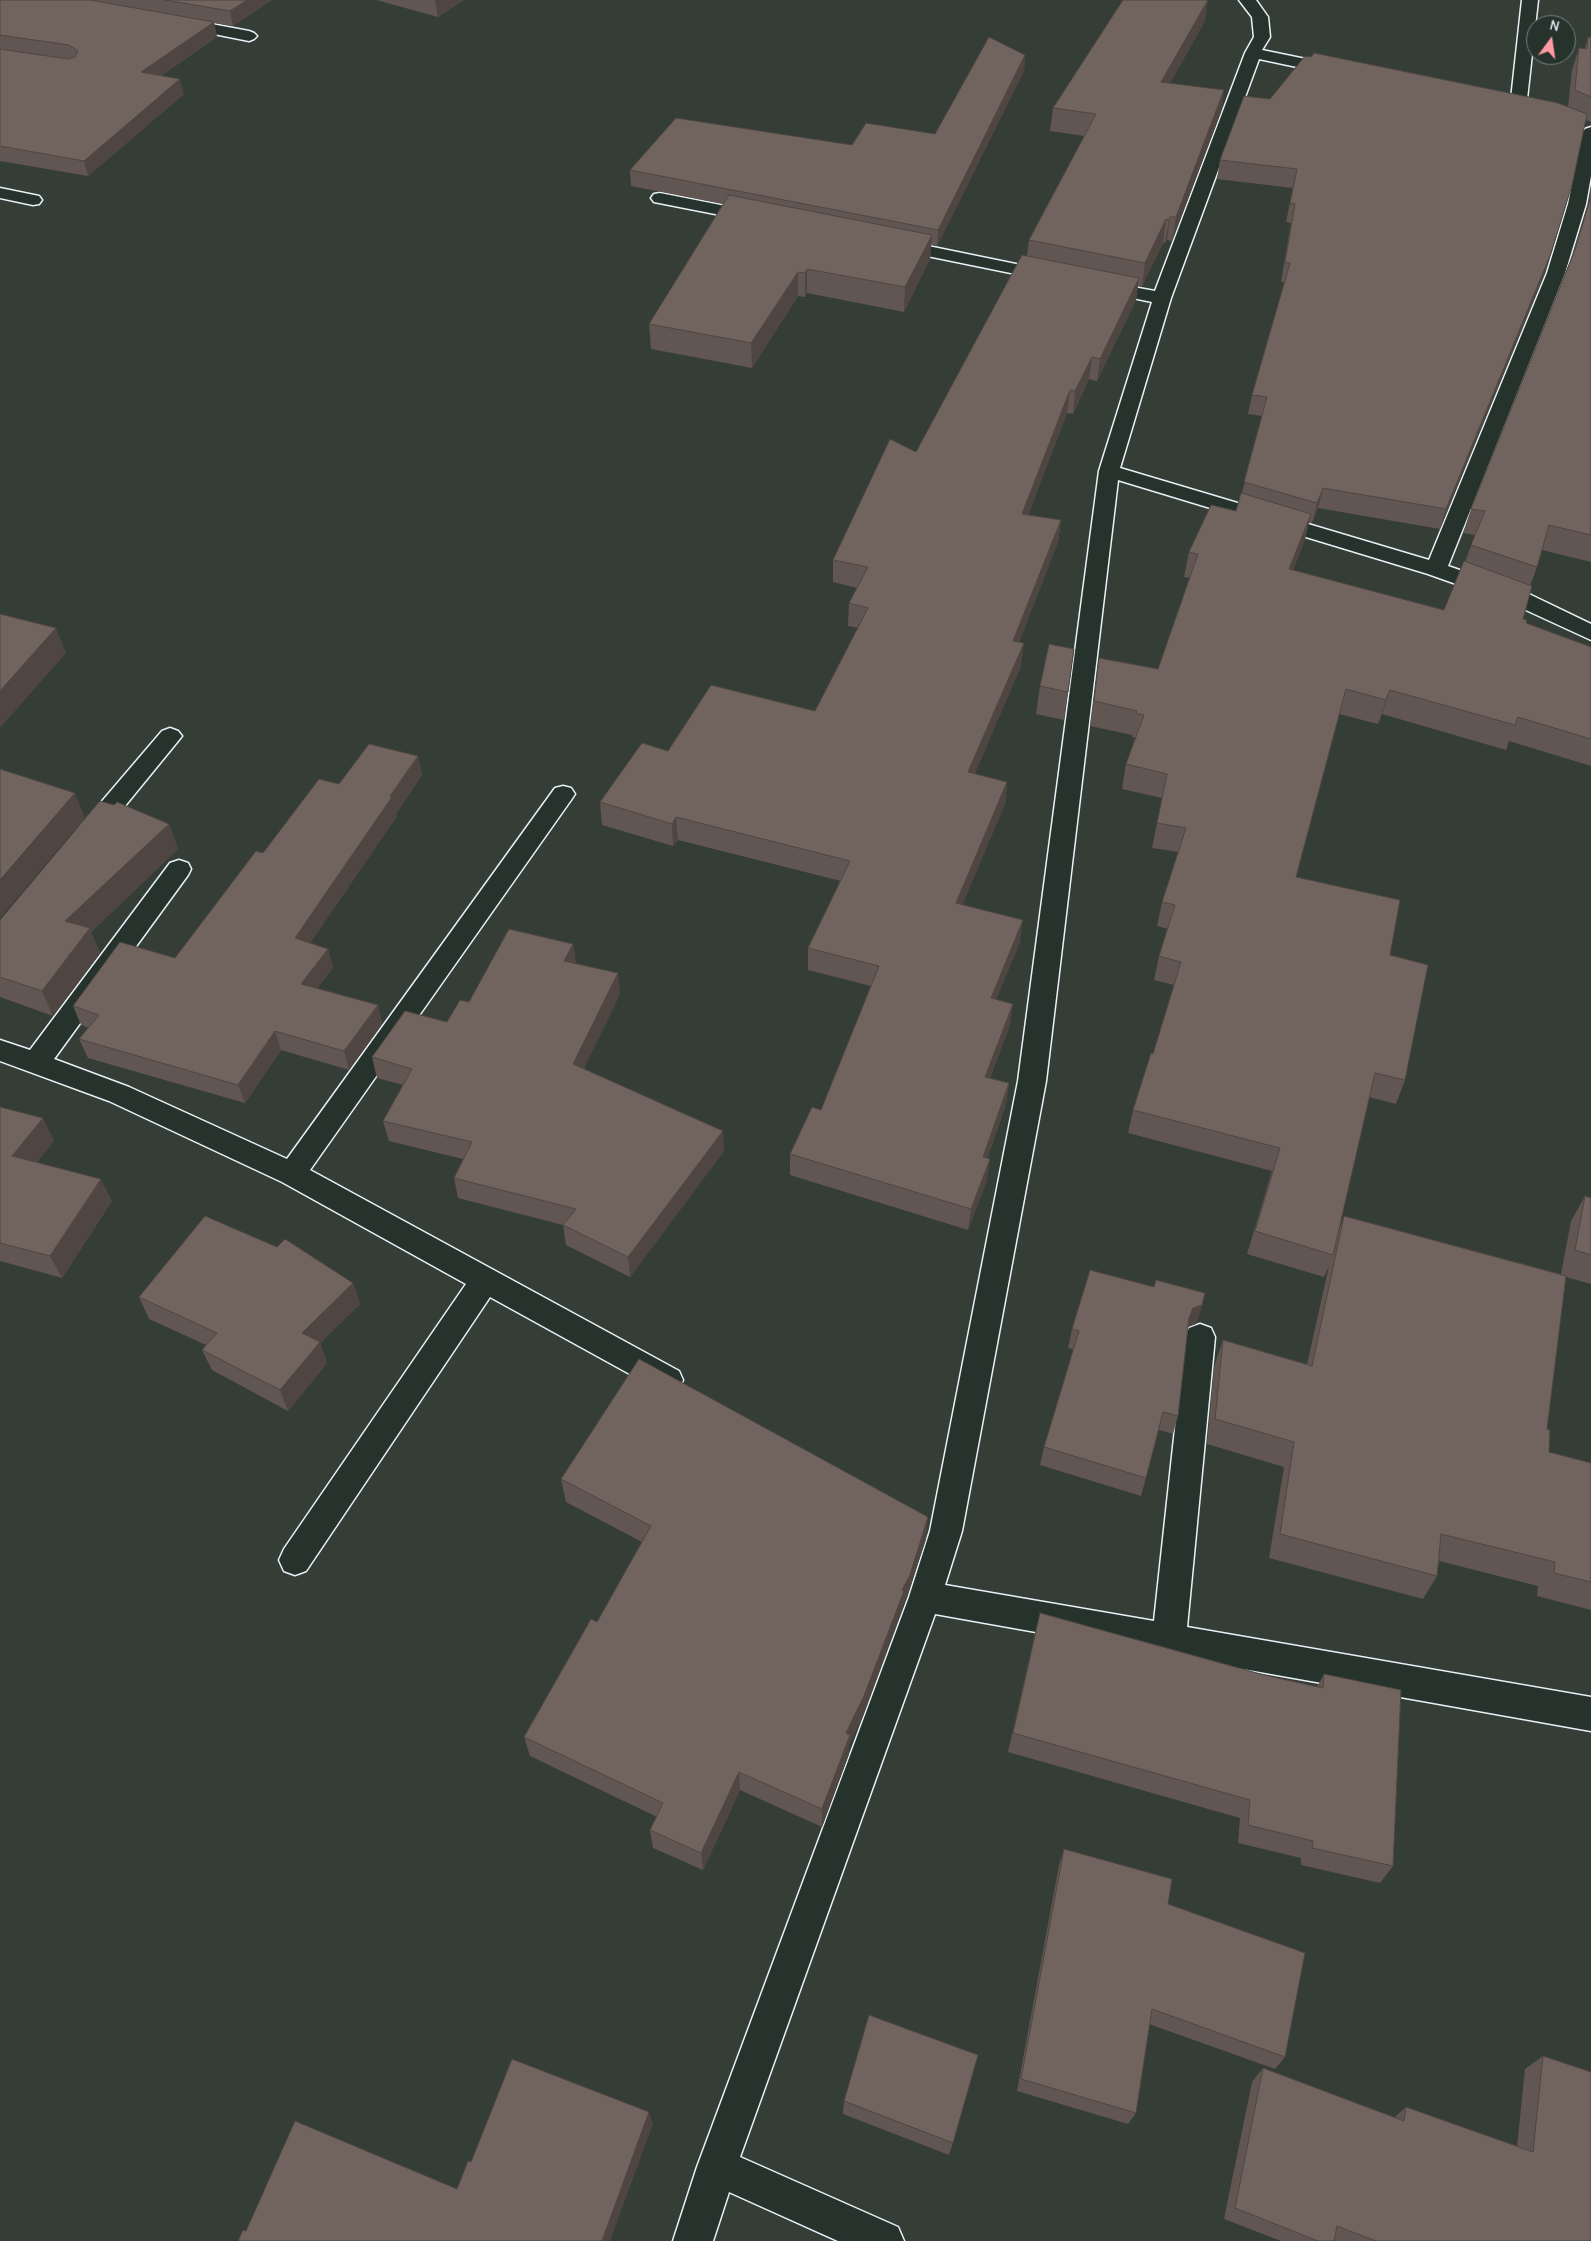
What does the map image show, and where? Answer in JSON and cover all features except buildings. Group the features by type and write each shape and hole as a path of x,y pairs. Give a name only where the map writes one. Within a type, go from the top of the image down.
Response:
{"street":[{"path":"693,2241 718,2167 925,1597 946,1531 1032,1081 1109,471 1162,298 1253,54 1262,37 1260,17 1247,0"},
{"path":"1518,108 1530,0"},
{"path":"164,20 249,36"},
{"path":"1253,54 1348,72"},
{"path":"1499,104 1537,112"},
{"path":"1436,569 1556,273 1577,204 1586,128"},
{"path":"0,192 33,200"},
{"path":"660,198 776,221"},
{"path":"882,242 1065,279"},
{"path":"1085,283 1162,298"},
{"path":"1109,471 1436,569 1523,600 1591,633"},
{"path":"76,848 170,736"},
{"path":"292,1174 563,794"},
{"path":"35,1064 179,869"},
{"path":"0,1050 119,1094 292,1174 694,1394"},
{"path":"296,1560 485,1280"},
{"path":"1169,1638 1200,1338"},
{"path":"920,1517 946,1531"},
{"path":"925,1597 1169,1638 1591,1714"},
{"path":"718,2167 884,2241"}]}
